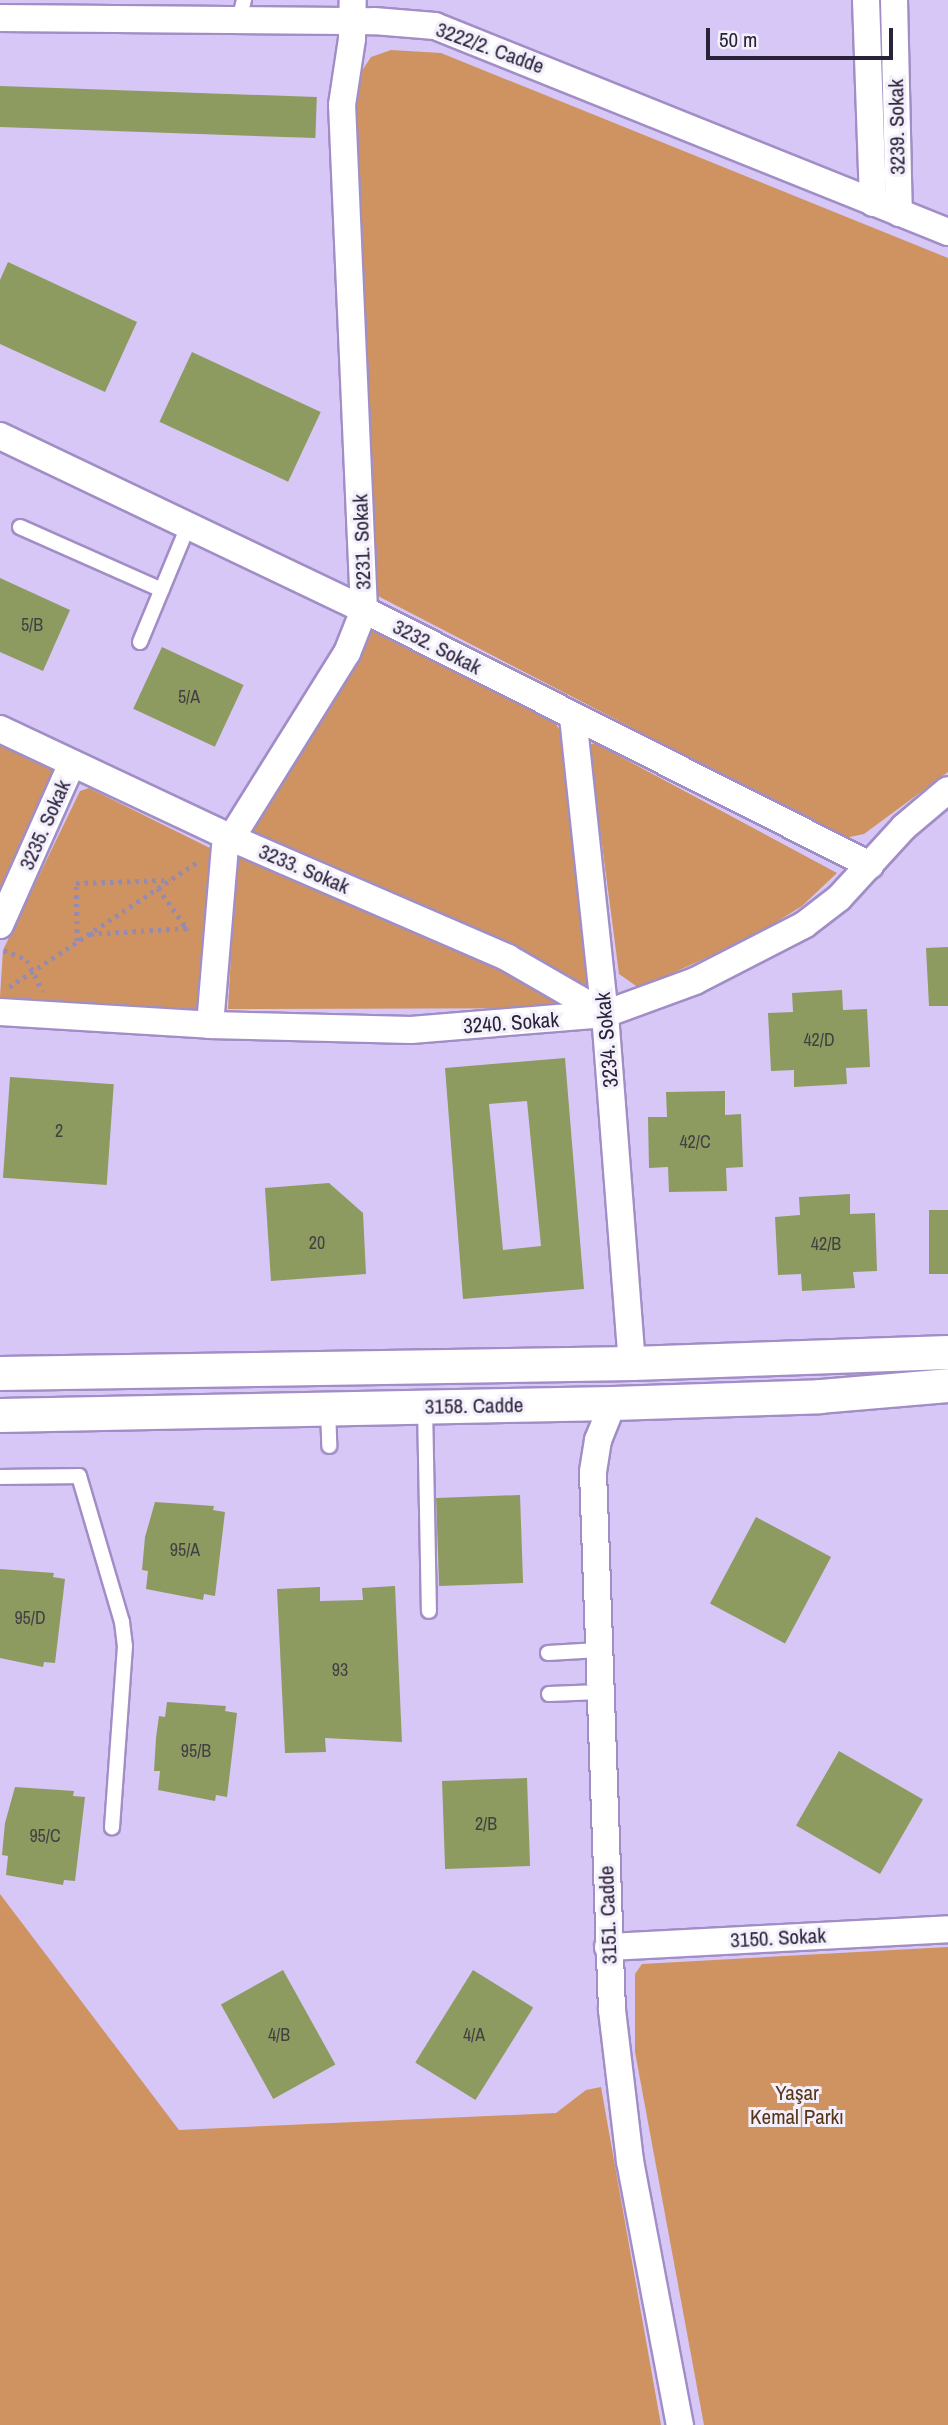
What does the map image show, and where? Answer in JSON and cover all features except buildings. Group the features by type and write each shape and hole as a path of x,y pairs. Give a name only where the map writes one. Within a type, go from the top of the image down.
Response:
{"street":[{"name":"3239. Sokak","path":"866,0 873,202"},
{"name":"3239. Sokak","path":"894,0 899,213"},
{"name":"3222/2. Cadde","path":"0,18 242,10 353,10 454,31 948,232"},
{"name":"3231. Sokak","path":"210,1025 228,840 347,653 364,610 342,105 353,10"},
{"name":"3232. Sokak","path":"0,436 364,610 870,865"},
{"name":"3234. Sokak","path":"573,717 606,1014 632,1363"},
{"name":"3233. Sokak","path":"0,729 228,840 508,958 606,1014"},
{"name":"3235. Sokak","path":"0,925 72,763"},
{"name":"3240. Sokak","path":"0,1012 210,1025 411,1030 606,1014 695,981 788,936 831,905 904,827 948,790"},
{"name":"3158. Cadde","path":"0,1373 632,1363 948,1352"},
{"path":"613,1403 632,1363"},
{"name":"3158. Cadde","path":"0,1415 613,1403 820,1396 948,1385"},
{"name":"3151. Cadde","path":"613,1403 598,1440 593,1472 608,1947 631,2161 680,2425"},
{"name":"3150. Sokak","path":"608,1947 948,1929"}],"lane":[{"path":"140,642 188,526"},
{"path":"20,527 162,590"},
{"path":"425,1406 429,1611"},
{"path":"328,1408 329,1446"},
{"path":"0,1477 79,1476 122,1622 125,1646 112,1828"},
{"path":"548,1653 599,1650"},
{"path":"549,1694 600,1692"}],"path":[{"path":"0,994 228,840"},
{"path":"78,942 76,883 170,880"},
{"path":"158,888 215,967"},
{"path":"90,934 187,928"},
{"path":"0,951 20,954 34,971 43,986 43,1014"}],"green space":[{"path":"391,50 441,53 948,258 948,772 864,834 845,838 376,595 350,89 371,57"},
{"path":"373,627 553,720 561,732 595,998 575,1008 228,1009 236,861 243,853 245,827"},
{"path":"0,743 59,772 0,911"},
{"path":"595,743 837,873 802,906 751,938 639,988 619,974 589,745"},
{"path":"89,788 212,849 200,1010 0,997 3,950 80,791"},
{"path":"0,1894 179,2130 556,2113 586,2090 601,2087 661,2425 0,2425"},
{"name":"Yaşar Kemal Parkı","path":"948,1947 948,2425 704,2425 635,2052 635,1974 642,1964"}]}
